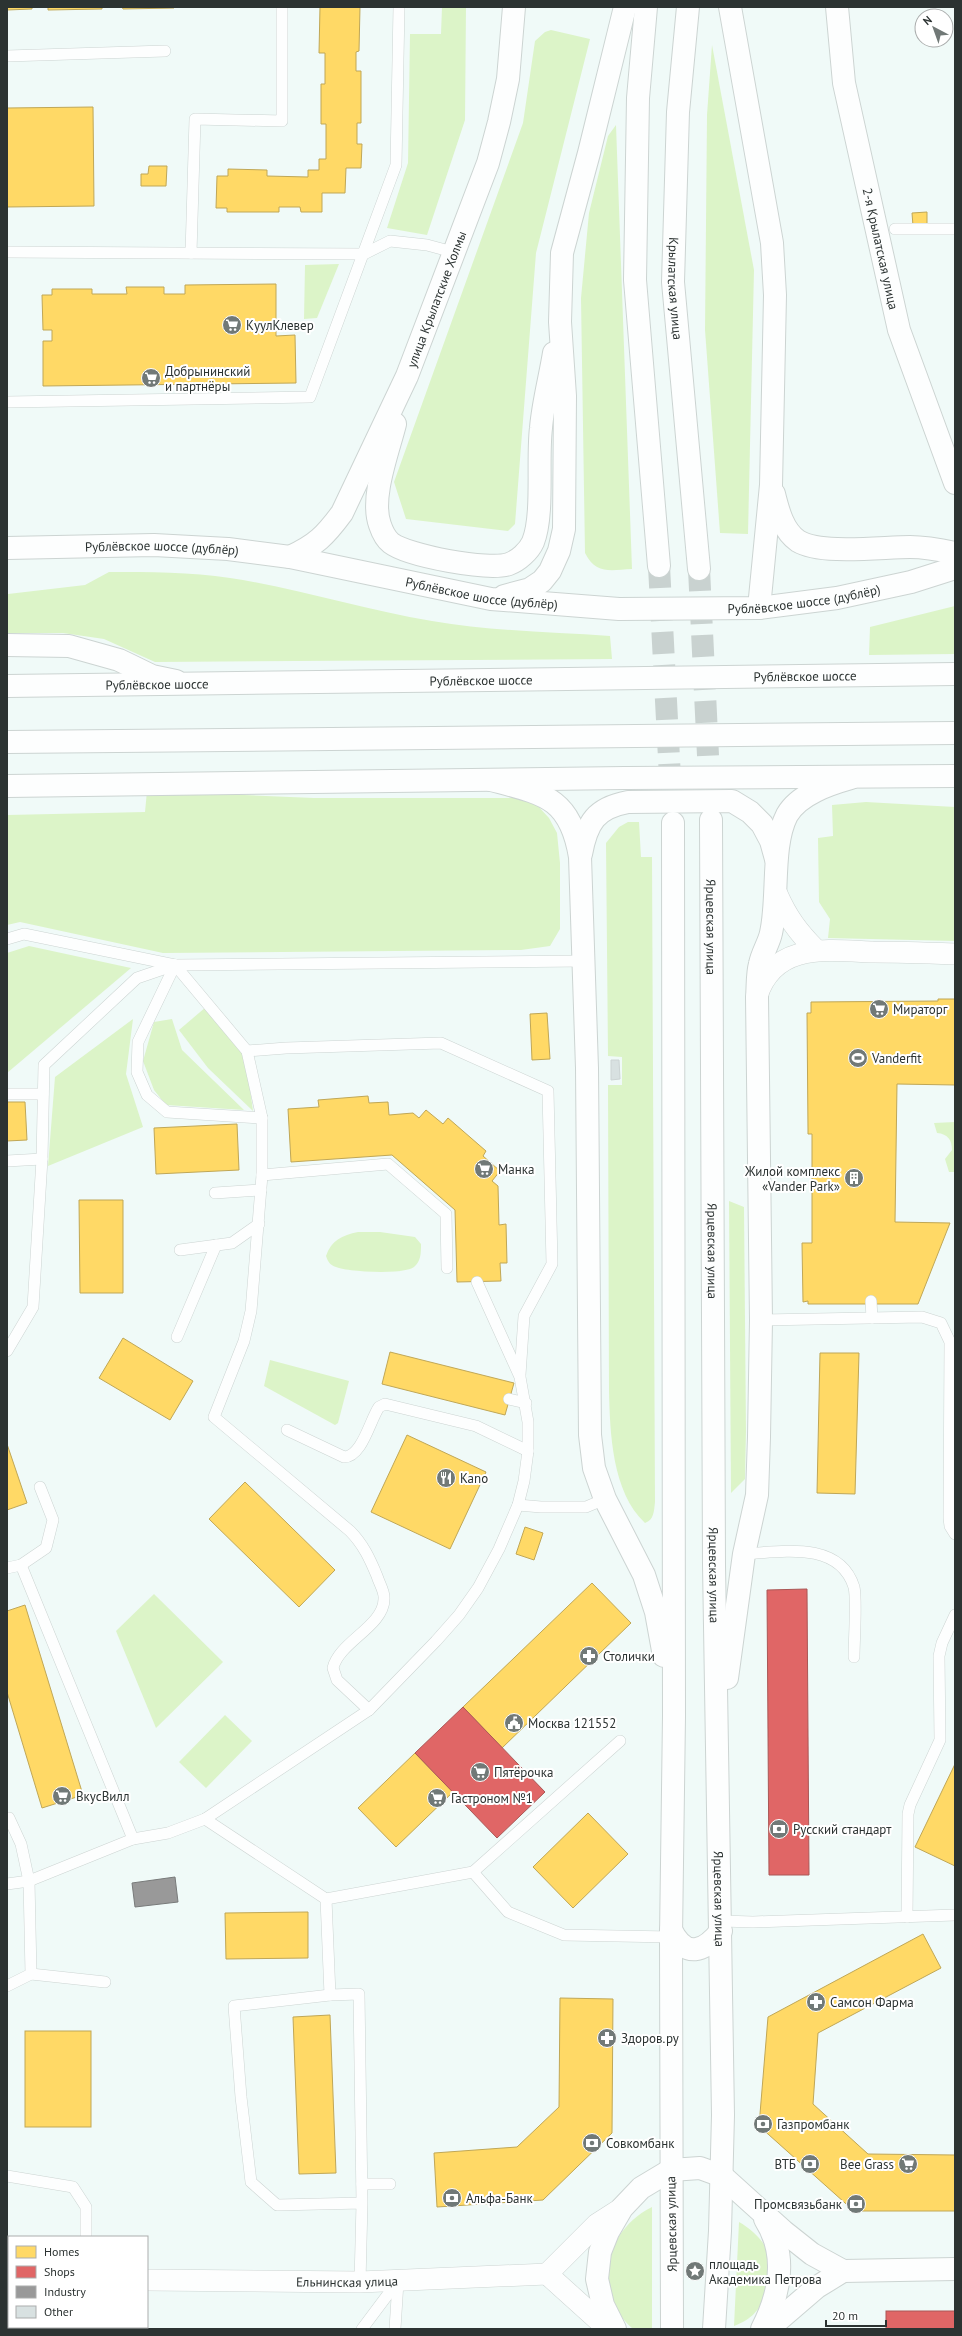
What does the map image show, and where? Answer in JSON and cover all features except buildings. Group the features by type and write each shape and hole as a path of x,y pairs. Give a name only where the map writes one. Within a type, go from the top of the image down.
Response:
{"main road":[{"name":"улица Крылатские Холмы","path":"290,557 312,547 330,529 342,513 406,376 488,163 499,122 508,79 514,7"},
{"path":"491,599 530,590 542,581 550,571 559,552 564,529 565,396 560,322 562,253 589,154 625,7"},
{"path":"646,7 638,98 635,280 659,566"},
{"name":"Крылатская улица","path":"688,7 678,112 673,282 699,569"},
{"path":"730,7 772,243 775,295 771,485 759,608"},
{"name":"2-я Крылатская улица","path":"837,7 844,83 899,330 955,483"},
{"path":"406,376 376,510 386,536 392,543 402,548 438,560 492,566 509,565 523,556 533,543 537,526 541,428 560,322"},
{"path":"771,485 779,514 790,533 799,541 825,548 912,547 955,553"},
{"name":"Рублёвское шоссе (дублёр)","path":"7,548 154,545 228,548 290,557 491,599 619,609 759,608 837,598 911,582 955,568"},
{"path":"7,645 70,646 119,660 152,676 191,685"},
{"name":"Рублёвское шоссе","path":"7,686 191,685 955,674"},
{"path":"7,742 955,733"},
{"path":"7,786 955,776"},
{"path":"718,1747 744,1554 756,1495 761,1320 756,998 760,964 771,933 776,894 777,863 782,829 787,814 804,798 822,787 851,778"},
{"path":"491,780 531,791 546,797 562,809 569,818 577,836 580,857 587,1068 590,1435 594,1468 605,1499 644,1575 656,1612 674,1716"},
{"path":"580,857 585,834 589,826 596,816 613,805 628,802 727,800 745,808 762,824 770,840 777,863"},
{"name":"Ярцевская улица","path":"711,820 714,1565 721,1926 722,2176 714,2329"},
{"name":"Ярцевская улица","path":"672,2329 671,1934 674,1716 673,822"},
{"path":"671,1934 677,1942 685,1948 704,1948 712,1942 721,1926"},
{"path":"615,2329 603,2306 597,2279 600,2252 608,2232 622,2208 641,2188 671,2170 700,2168 722,2176 812,2254 843,2271 955,2269"},
{"path":"758,2208 769,2226 776,2244 780,2268 778,2289 772,2309 762,2329"},
{"path":"768,2329 817,2287 843,2271"}],"street":[{"path":"776,894 791,922 816,950"},
{"path":"756,998 762,982 774,966 791,957 816,950 955,954"},
{"path":"608,2329 548,2274 597,2224 622,2208"},
{"name":"Ельнинская улица","path":"148,2280 360,2282 548,2274"}],"lane":[{"path":"191,253 195,119 282,121 282,7"},
{"path":"7,402 310,397 396,165 399,7"},
{"path":"7,56 165,51"},
{"path":"895,229 955,229"},
{"path":"7,252 364,254 390,240 427,245 453,252"},
{"path":"7,543 7,548"},
{"path":"7,939 24,934 175,965 583,961"},
{"path":"175,965 248,1051 262,1118 262,1174 259,1224 255,1278 248,1325 244,1341 214,1417 350,1531 366,1550 384,1595 383,1605 377,1617 338,1656 333,1668 337,1680 369,1710"},
{"path":"7,1351 33,1307 42,1159 44,1065 137,978 175,965"},
{"path":"175,965 138,1042 137,1072 147,1095 167,1112 262,1118"},
{"path":"248,1051 286,1048 441,1043 548,1091 552,1264 524,1316 520,1377"},
{"path":"7,1094 43,1094"},
{"path":"7,1161 42,1159"},
{"path":"262,1174 388,1164 446,1214 447,1268"},
{"path":"215,1193 261,1190"},
{"path":"180,1250 232,1243 259,1224"},
{"path":"177,1337 216,1245"},
{"path":"7,1884 29,1881 133,1839 168,1833 205,1819 369,1710 459,1615 478,1588 499,1549 518,1505 524,1481 528,1451 526,1403 520,1377 477,1282"},
{"path":"871,1301 872,1318"},
{"path":"761,1320 928,1318 941,1323 950,1342 949,1518 950,1526 955,1534"},
{"path":"509,1399 526,1403"},
{"path":"287,1430 344,1457 349,1457 357,1450 379,1407 385,1404 476,1426 528,1451"},
{"path":"7,1568 21,1565 46,1548 53,1520 40,1487"},
{"path":"518,1505 586,1507 605,1499"},
{"path":"744,1554 808,1551 823,1555 835,1562 849,1576 854,1588 854,1657"},
{"path":"21,1565 133,1839"},
{"path":"908,1917 908,1814 910,1805 940,1740 939,1656 942,1643 955,1615"},
{"path":"205,1819 326,1899 474,1872 620,1741"},
{"path":"7,1818 9,1818 21,1844 29,1881 31,1974"},
{"path":"474,1872 508,1912 564,1935 671,1934"},
{"path":"326,1899 330,1995"},
{"path":"721,1926 753,1922 955,1915"},
{"path":"7,1986 31,1974 105,1982"},
{"path":"360,2282 362,2203 362,2184 359,1994 330,1995 234,2006 241,2097 251,2182 277,2205 362,2203"},
{"path":"7,2176 73,2188 86,2207 86,2236"},
{"path":"362,2184 390,2184"},
{"path":"362,2329 398,2281"},
{"path":"395,2329 398,2281"}],"green space":[{"path":"442,7 466,7 465,120 427,235 387,228 408,163 410,34 441,34"},
{"path":"551,30 590,39 536,253 515,524 508,531 406,519 394,482 523,123 535,41 545,32"},
{"path":"712,45 754,270 748,534 720,533 705,330 707,115"},
{"path":"616,125 632,569 605,570 594,565 585,553 581,298 589,213 608,136"},
{"path":"339,264 317,318 304,319 305,265"},
{"path":"109,572 170,573 215,576 255,582 381,611 432,621 498,629 610,636 612,659 155,662 104,639 63,633 7,633 8,594 85,585"},
{"path":"955,606 955,654 869,655 870,627"},
{"path":"147,791 314,798 519,798 537,805 549,818 557,833 560,863 560,929 550,946 521,950 163,953 20,922 7,925 7,815 145,812"},
{"path":"866,802 955,807 955,941 828,938 830,919 819,902 818,838 833,836 832,805"},
{"path":"628,822 639,822 641,857 652,857 655,1502 652,1517 645,1523 634,1510 619,1479 612,1443 609,1391 608,1085 622,1085 622,1057 608,1056 606,843 619,827"},
{"path":"29,946 131,968 7,1073 7,953"},
{"path":"206,1007 245,1052 253,1111 208,1068 179,1030"},
{"path":"133,1019 126,1074 143,1127 48,1166 55,1077"},
{"path":"172,1019 182,1050 244,1110 166,1105 154,1090 143,1061 154,1022"},
{"path":"955,1122 955,1172 949,1172 945,1159 952,1150 951,1143 947,1136 937,1133 934,1123"},
{"path":"729,1201 744,1207 746,1431 745,1479 731,1493"},
{"path":"358,1232 380,1232 415,1237 421,1244 421,1254 418,1262 414,1267 408,1270 376,1272 342,1269 328,1262 326,1256 334,1243 342,1237"},
{"path":"270,1360 349,1381 338,1423 335,1425 264,1386"},
{"path":"154,1594 223,1662 156,1728 116,1631"},
{"path":"225,1715 252,1741 206,1788 179,1762"},
{"path":"652,2207 652,2329 633,2329 620,2314 611,2298 607,2280 608,2263 614,2246 623,2231 636,2218"},
{"path":"739,2222 751,2230 761,2240 768,2253 771,2267 765,2293 757,2310 748,2319 734,2326"}],"tunnel":[{"path":"659,566 671,797"},
{"path":"699,569 710,797"}],"place":[{"name":"КуулКлевер","path":"232,325"},
{"name":"Добрынинский и партнёры","path":"151,378"},
{"name":"Мираторг","path":"879,1009"},
{"name":"Vanderfit","path":"858,1058"},
{"name":"Манка","path":"484,1169"},
{"name":"Жилой комплекс «Vander Park»","path":"854,1178"},
{"name":"Kano","path":"446,1478"},
{"name":"Столички","path":"589,1656"},
{"name":"Москва 121552","path":"514,1723"},
{"name":"Пятёрочка","path":"480,1772"},
{"name":"ВкусВилл","path":"62,1796"},
{"name":"Гастроном №1","path":"437,1798"},
{"name":"Русский стандарт","path":"779,1829"},
{"name":"Самсон Фарма","path":"816,2002"},
{"name":"Здоров.ру","path":"607,2038"},
{"name":"Газпромбанк","path":"763,2124"},
{"name":"Совкомбанк","path":"592,2143"},
{"name":"ВТБ","path":"810,2164"},
{"name":"Bee Grass","path":"908,2164"},
{"name":"Альфа-Банк","path":"452,2198"},
{"name":"Промсвязьбанк","path":"856,2204"},
{"name":"площадь Академика Петрова","path":"695,2271"}]}
